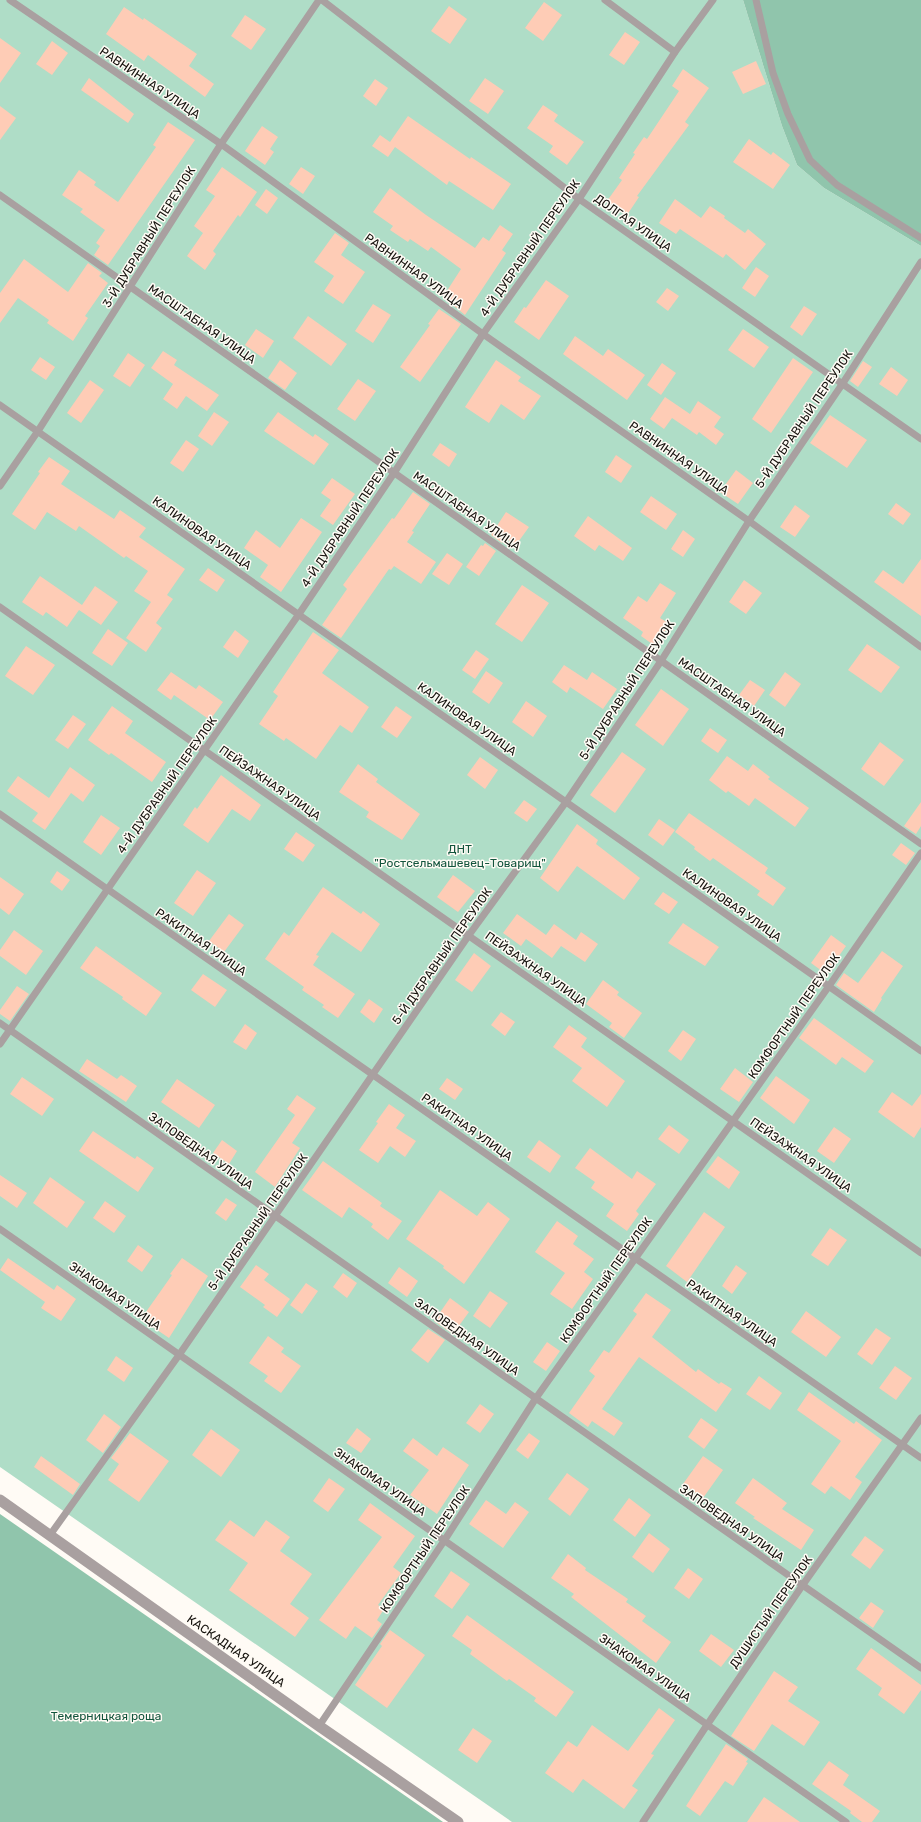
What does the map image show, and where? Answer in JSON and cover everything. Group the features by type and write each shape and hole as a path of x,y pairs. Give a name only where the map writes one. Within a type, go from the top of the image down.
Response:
{"street":[{"name":"КАСКАДНАЯ УЛИЦА","path":"0,1500 318,1726 458,1822"}],"lane":[{"name":"РАВНИННАЯ УЛИЦА","path":"10,0 221,144 483,334 749,521 921,647"},
{"name":"3-Й ДУБРАВНЫЙ ПЕРЕУЛОК","path":"0,486 38,431 221,144 319,0"},
{"name":"ДОЛГАЯ УЛИЦА","path":"322,0 579,198 921,439"},
{"path":"605,0 675,52"},
{"name":"4-Й ДУБРАВНЫЙ ПЕРЕУЛОК","path":"0,1044 299,614 394,473 483,334 579,198 675,52 713,0"},
{"path":"756,0 772,74 788,114 810,160 837,185 921,238"},
{"name":"МАСШТАБНАЯ УЛИЦА","path":"0,195 921,844"},
{"name":"5-Й ДУБРАВНЫЙ ПЕРЕУЛОК","path":"50,1535 179,1355 469,935 566,802 661,661 749,521 843,383 921,262"},
{"name":"КАЛИНОВАЯ УЛИЦА","path":"0,405 921,1051"},
{"name":"ПЕЙЗАЖНАЯ УЛИЦА","path":"0,606 921,1253"},
{"name":"РАКИТНАЯ УЛИЦА","path":"0,814 921,1458"},
{"name":"КОМФОРТНЫЙ ПЕРЕУЛОК","path":"318,1726 444,1541 536,1398 634,1258 829,986 921,853"},
{"name":"ЗАПОВЕДНАЯ УЛИЦА","path":"0,1023 921,1668"},
{"name":"ЗНАКОМАЯ УЛИЦА","path":"0,1229 846,1822"},
{"name":"ДУШИСТЫЙ ПЕРЕУЛОК","path":"643,1822 802,1586 903,1446 921,1418"}],"green space":[{"name":"ДНТ \"Ростсельмашевец-Товарищ\"","path":"0,0 743,0 782,126 797,165 824,188 921,246 921,1822 512,1822 0,1467"},
{"path":"743,0 921,0 921,246 824,188 797,165 782,126"},
{"name":"Темерницкая роща","path":"0,1514 443,1822 0,1822"}],"building":[{"path":"544,2 562,15 543,41 525,28"},
{"path":"449,6 467,19 450,44 431,31"},
{"path":"124,7 143,20 144,18 197,54 189,66 214,84 205,97 148,55 144,61 106,34"},
{"path":"245,15 266,29 251,50 231,36"},
{"path":"625,32 640,42 624,65 609,55"},
{"path":"0,38 21,53 0,83"},
{"path":"52,41 68,53 52,75 36,64"},
{"path":"756,61 766,84 743,94 732,72"},
{"path":"683,69 709,88 685,122 689,125 637,196 639,197 627,215 607,201 622,180 619,178 635,154 633,153 644,137 647,139 679,91 672,86"},
{"path":"89,78 134,114 128,123 81,90"},
{"path":"485,78 504,91 488,114 469,101"},
{"path":"375,79 388,88 376,106 363,96"},
{"path":"543,105 558,115 554,121 584,142 567,165 549,152 553,146 527,128"},
{"path":"0,106 16,118 0,140"},
{"path":"408,116 470,159 471,157 511,184 493,210 449,181 447,185 395,147 388,157 372,146 380,135 390,142"},
{"path":"168,122 195,140 108,265 94,255 100,246 96,243 105,230 80,212 83,209 62,195 79,170 96,182 94,185 118,202 156,147 153,145"},
{"path":"262,126 278,137 270,149 274,152 265,165 245,151"},
{"path":"749,139 771,155 773,152 790,165 773,189 733,162"},
{"path":"222,167 257,192 240,217 238,215 213,251 216,254 205,270 187,256 203,233 194,226 215,196 206,190"},
{"path":"301,167 315,176 303,194 289,184"},
{"path":"390,188 426,215 475,248 483,237 489,241 500,225 513,234 502,250 506,253 465,315 443,297 461,269 431,247 428,251 410,239 408,242 390,230 393,226 373,212"},
{"path":"266,189 278,198 267,214 255,205"},
{"path":"675,199 701,218 710,206 725,216 724,218 745,233 748,229 766,244 745,270 726,254 723,258 680,229 676,234 659,223"},
{"path":"335,233 349,243 341,255 365,272 343,304 324,291 334,276 314,262"},
{"path":"24,259 68,292 88,263 102,273 99,276 108,283 85,316 88,318 73,341 47,323 49,320 18,298 0,323 0,293"},
{"path":"756,267 769,276 755,297 742,288"},
{"path":"546,280 569,296 539,340 514,322"},
{"path":"667,288 679,296 668,311 656,302"},
{"path":"373,304 391,315 373,343 355,331"},
{"path":"804,306 817,314 802,336 790,327"},
{"path":"439,309 461,324 420,382 400,367 430,325 428,324"},
{"path":"308,316 347,344 331,366 293,338"},
{"path":"256,329 274,341 263,358 245,345"},
{"path":"743,329 769,347 754,368 728,350"},
{"path":"575,336 603,356 608,349 645,375 627,400 563,354"},
{"path":"163,351 177,360 174,365 219,395 207,411 186,396 177,409 163,399 173,384 151,368"},
{"path":"128,353 145,365 130,387 113,376"},
{"path":"40,357 55,367 46,380 31,370"},
{"path":"793,358 813,372 771,433 752,419"},
{"path":"280,360 297,373 285,390 268,378"},
{"path":"496,360 521,377 518,381 541,396 524,420 501,404 489,423 465,407"},
{"path":"863,361 872,367 858,387 850,381"},
{"path":"662,363 676,373 661,395 647,385"},
{"path":"891,367 908,380 897,396 879,384"},
{"path":"358,379 376,391 355,421 337,409"},
{"path":"90,380 104,390 81,423 67,413"},
{"path":"665,397 690,414 698,401 721,417 714,427 724,434 716,445 699,432 697,435 672,418 664,429 650,419"},
{"path":"214,412 229,422 212,446 198,436"},
{"path":"278,412 313,437 315,434 329,444 314,465 264,431"},
{"path":"830,415 867,440 847,468 810,443"},
{"path":"186,440 199,449 183,472 170,463"},
{"path":"440,443 457,454 449,467 432,455"},
{"path":"616,455 632,466 621,483 605,472"},
{"path":"49,457 70,471 61,484 114,519 120,510 146,528 139,537 185,569 167,595 173,599 156,623 162,628 146,652 126,638 151,602 134,591 148,571 126,556 124,558 79,526 76,531 47,512 35,530 12,514"},
{"path":"736,470 753,483 738,504 720,492"},
{"path":"332,478 355,494 333,525 320,516 331,500 321,493"},
{"path":"413,492 430,504 412,531 414,532 407,542 436,562 421,584 394,566 391,570 389,569 341,638 322,625 347,589 343,585"},
{"path":"651,496 677,514 666,530 640,512"},
{"path":"896,503 911,514 903,525 888,514"},
{"path":"795,505 810,516 795,537 780,527"},
{"path":"506,512 529,527 516,545 505,538 502,543 491,535"},
{"path":"588,516 632,548 623,561 599,545 595,551 574,536"},
{"path":"301,518 322,532 281,592 260,577 268,565 244,548 256,530 280,548"},
{"path":"683,530 695,539 683,557 671,549"},
{"path":"485,543 496,551 479,576 466,567 481,545 483,546"},
{"path":"447,553 463,564 449,585 432,574"},
{"path":"921,559 921,616 874,582 883,570 903,584"},
{"path":"208,568 225,580 217,592 199,580"},
{"path":"40,576 82,605 95,586 118,602 101,625 79,610 67,627 46,612 43,616 22,602"},
{"path":"744,580 762,593 746,614 729,602"},
{"path":"660,583 676,593 660,618 670,624 655,646 641,636 643,632 623,618 638,596 647,602"},
{"path":"522,585 549,603 522,642 495,624"},
{"path":"108,629 128,643 112,666 92,653"},
{"path":"235,630 249,641 238,658 223,647"},
{"path":"313,632 339,650 322,673 369,707 352,733 340,725 316,759 286,738 284,741 259,724 278,696 273,692"},
{"path":"867,644 900,667 881,693 848,670"},
{"path":"26,646 55,665 33,695 5,676"},
{"path":"476,650 489,659 475,679 462,670"},
{"path":"564,665 587,680 592,672 617,689 603,709 570,687 567,693 552,682"},
{"path":"486,671 503,683 489,704 472,692"},
{"path":"171,672 196,689 199,685 223,702 210,720 174,695 171,700 157,690"},
{"path":"785,672 801,684 785,707 769,695"},
{"path":"750,680 765,690 754,706 739,695"},
{"path":"661,689 689,709 663,746 635,725"},
{"path":"526,701 547,716 533,737 512,722"},
{"path":"112,706 133,721 125,733 166,762 152,782 111,753 109,755 88,740"},
{"path":"396,706 412,717 397,738 381,727"},
{"path":"73,715 86,724 68,749 55,740"},
{"path":"710,728 727,740 718,753 701,741"},
{"path":"880,742 904,760 884,786 861,769"},
{"path":"622,752 646,769 615,813 590,795"},
{"path":"727,756 748,771 753,764 770,777 768,779 809,808 795,827 755,798 749,806 728,791 726,793 709,780"},
{"path":"480,757 498,770 485,789 467,775"},
{"path":"358,764 378,779 376,782 420,814 402,840 366,817 369,812 339,792"},
{"path":"70,767 95,785 83,802 71,793 45,830 32,821 38,813 7,791 18,776 49,798"},
{"path":"221,775 261,805 250,821 232,809 208,843 183,825 195,807 197,809"},
{"path":"524,800 537,809 527,822 514,813"},
{"path":"921,802 921,826 916,834 904,826"},
{"path":"689,813 768,868 765,873 786,888 773,906 757,895 760,891 713,858 710,861 694,849 695,847 675,832"},
{"path":"101,815 120,828 101,855 83,842"},
{"path":"659,819 675,830 663,846 648,835"},
{"path":"577,824 598,840 596,844 640,878 624,900 577,866 558,892 540,878"},
{"path":"296,832 315,845 303,862 284,849"},
{"path":"901,843 915,853 906,865 892,855"},
{"path":"197,870 216,883 193,916 174,903"},
{"path":"57,871 70,880 62,891 50,882"},
{"path":"453,875 475,891 458,912 437,897"},
{"path":"0,877 24,894 9,915 0,908"},
{"path":"323,887 361,914 363,911 380,924 361,952 332,932 316,955 319,956 313,965 355,994 338,1018 322,1007 324,1005 302,990 304,987 265,959 284,932 289,936"},
{"path":"663,892 678,902 669,914 654,904"},
{"path":"229,914 244,925 224,952 209,941"},
{"path":"517,914 546,935 554,924 576,940 581,932 598,944 585,962 561,946 552,958 526,939 521,946 503,933"},
{"path":"683,923 719,947 705,966 668,943"},
{"path":"14,930 43,951 26,975 0,956 0,950"},
{"path":"831,935 846,946 826,974 811,963"},
{"path":"96,946 162,993 146,1016 122,999 123,997 80,968"},
{"path":"882,951 903,966 881,998 882,999 874,1012 836,985 844,973 858,983"},
{"path":"474,953 491,966 472,992 455,980"},
{"path":"203,974 227,990 215,1007 191,990"},
{"path":"603,980 619,992 617,995 642,1013 624,1038 609,1027 612,1023 586,1004"},
{"path":"17,986 29,994 10,1021 0,1014 0,1010"},
{"path":"369,999 383,1009 374,1023 360,1012"},
{"path":"501,1012 515,1022 505,1036 491,1025"},
{"path":"814,1018 874,1061 865,1073 842,1057 836,1065 799,1038"},
{"path":"245,1024 257,1033 246,1050 233,1042"},
{"path":"569,1025 587,1038 581,1047 625,1081 607,1107 572,1081 582,1068 553,1047"},
{"path":"683,1030 696,1039 681,1061 668,1051"},
{"path":"87,1059 117,1079 121,1075 137,1086 126,1102 79,1071"},
{"path":"735,1068 753,1082 739,1102 720,1089"},
{"path":"776,1076 810,1100 794,1124 760,1098"},
{"path":"22,1077 54,1099 42,1116 10,1094"},
{"path":"447,1078 463,1089 455,1100 439,1089"},
{"path":"177,1079 215,1105 199,1128 161,1102"},
{"path":"892,1092 912,1106 921,1094 921,1127 914,1138 878,1112"},
{"path":"297,1095 316,1108 292,1143 300,1148 275,1187 255,1172 295,1115 287,1109"},
{"path":"389,1104 405,1115 396,1128 416,1141 405,1157 390,1146 378,1163 359,1150"},
{"path":"669,1125 689,1140 679,1154 658,1139"},
{"path":"834,1127 851,1139 834,1163 817,1151"},
{"path":"93,1131 135,1159 137,1156 154,1168 138,1192 79,1151"},
{"path":"222,1140 237,1151 229,1164 213,1153"},
{"path":"539,1140 561,1156 550,1173 527,1157"},
{"path":"590,1148 632,1179 637,1171 656,1184 636,1211 639,1214 627,1231 606,1216 614,1204 591,1188 595,1182 575,1168"},
{"path":"718,1156 740,1172 729,1189 706,1172"},
{"path":"323,1161 382,1203 380,1206 402,1221 388,1240 371,1227 373,1224 349,1207 342,1218 302,1190"},
{"path":"0,1175 27,1193 17,1208 0,1196"},
{"path":"50,1177 85,1202 67,1228 33,1203"},
{"path":"440,1190 477,1216 488,1202 510,1219 464,1284 443,1268 444,1266 406,1239"},
{"path":"226,1198 237,1205 226,1221 215,1213"},
{"path":"105,1201 126,1216 114,1233 93,1218"},
{"path":"704,1212 725,1227 687,1282 666,1266"},
{"path":"557,1221 578,1236 573,1244 594,1259 584,1272 593,1279 572,1309 550,1294 565,1273 535,1252"},
{"path":"830,1228 847,1240 828,1266 811,1255"},
{"path":"138,1245 153,1256 142,1272 127,1261"},
{"path":"8,1258 54,1290 57,1285 76,1299 61,1321 41,1308 45,1302 0,1270"},
{"path":"182,1258 208,1276 169,1338 141,1319"},
{"path":"256,1265 269,1274 264,1280 290,1299 277,1317 263,1307 265,1305 240,1287"},
{"path":"736,1265 747,1273 732,1294 722,1286"},
{"path":"399,1267 418,1281 407,1297 388,1283"},
{"path":"343,1273 357,1283 347,1298 333,1287"},
{"path":"306,1283 318,1291 302,1314 290,1305"},
{"path":"490,1291 508,1303 490,1328 473,1316"},
{"path":"646,1293 671,1310 652,1337 696,1372 698,1369 719,1384 721,1382 732,1389 716,1412 639,1357 602,1409 623,1423 614,1436 592,1421 588,1427 569,1413 595,1376 589,1371 604,1350 609,1353 637,1314 633,1311"},
{"path":"450,1298 469,1312 453,1334 434,1321"},
{"path":"806,1311 841,1337 826,1357 791,1332"},
{"path":"876,1328 891,1338 872,1365 857,1354"},
{"path":"428,1329 445,1340 428,1363 411,1350"},
{"path":"268,1336 284,1348 281,1352 301,1366 281,1393 264,1381 268,1376 249,1363"},
{"path":"547,1342 560,1351 546,1371 533,1362"},
{"path":"116,1356 133,1368 124,1382 107,1370"},
{"path":"895,1366 912,1378 896,1400 879,1388"},
{"path":"759,1376 782,1393 770,1410 746,1394"},
{"path":"809,1392 854,1424 856,1421 882,1440 855,1477 862,1482 850,1500 831,1486 825,1494 811,1484 841,1441 797,1410"},
{"path":"480,1404 494,1414 480,1433 466,1423"},
{"path":"104,1414 121,1427 103,1453 86,1440"},
{"path":"701,1418 718,1430 704,1449 688,1437"},
{"path":"357,1428 371,1439 361,1453 346,1443"},
{"path":"211,1429 240,1450 221,1477 192,1455"},
{"path":"130,1433 169,1461 139,1502 108,1480 119,1464 111,1458"},
{"path":"529,1433 540,1441 528,1459 516,1450"},
{"path":"413,1438 437,1456 443,1447 469,1465 437,1514 410,1495 429,1470 403,1451"},
{"path":"41,1456 80,1484 73,1495 34,1467"},
{"path":"703,1456 723,1470 703,1498 683,1484"},
{"path":"567,1473 589,1489 570,1516 548,1499"},
{"path":"329,1478 345,1489 328,1512 313,1501"},
{"path":"753,1478 787,1503 782,1509 814,1530 801,1550 753,1518 755,1517 735,1503"},
{"path":"629,1498 651,1515 635,1537 613,1520"},
{"path":"486,1500 506,1514 515,1502 529,1512 503,1548 469,1524"},
{"path":"370,1503 415,1536 393,1567 401,1573 378,1605 384,1609 377,1620 382,1624 372,1638 355,1626 346,1639 319,1620 382,1537 358,1520"},
{"path":"230,1520 254,1537 266,1520 290,1537 280,1551 312,1574 290,1604 309,1618 295,1637 229,1590 248,1563 215,1540"},
{"path":"649,1533 670,1549 653,1573 632,1557"},
{"path":"865,1536 884,1550 870,1569 851,1555"},
{"path":"568,1554 586,1568 585,1570 628,1599 626,1602 646,1616 642,1621 671,1642 656,1663 571,1597 574,1594 551,1578"},
{"path":"688,1568 703,1579 689,1599 674,1588"},
{"path":"451,1571 470,1584 452,1609 434,1596"},
{"path":"871,1602 884,1611 873,1628 859,1618"},
{"path":"467,1615 574,1692 556,1717 534,1701 536,1698 509,1679 507,1681 470,1654 472,1650 452,1636"},
{"path":"390,1630 425,1655 387,1708 355,1685 382,1646 380,1644"},
{"path":"711,1634 734,1650 721,1667 699,1651"},
{"path":"871,1648 921,1685 921,1690 904,1714 878,1695 882,1688 856,1669"},
{"path":"774,1671 798,1687 788,1701 820,1722 804,1746 772,1724 754,1751 731,1736"},
{"path":"659,1708 675,1720 651,1754 654,1755 632,1786 638,1790 624,1809 583,1779 573,1793 545,1773 568,1741 577,1747 592,1725 628,1751"},
{"path":"473,1728 492,1741 477,1763 458,1750"},
{"path":"726,1744 748,1759 746,1762 748,1763 733,1786 725,1781 700,1816 686,1806"},
{"path":"829,1761 849,1775 843,1785 880,1811 872,1822 862,1822 850,1813 851,1811 812,1784"},
{"path":"764,1797 800,1822 747,1822"}]}
